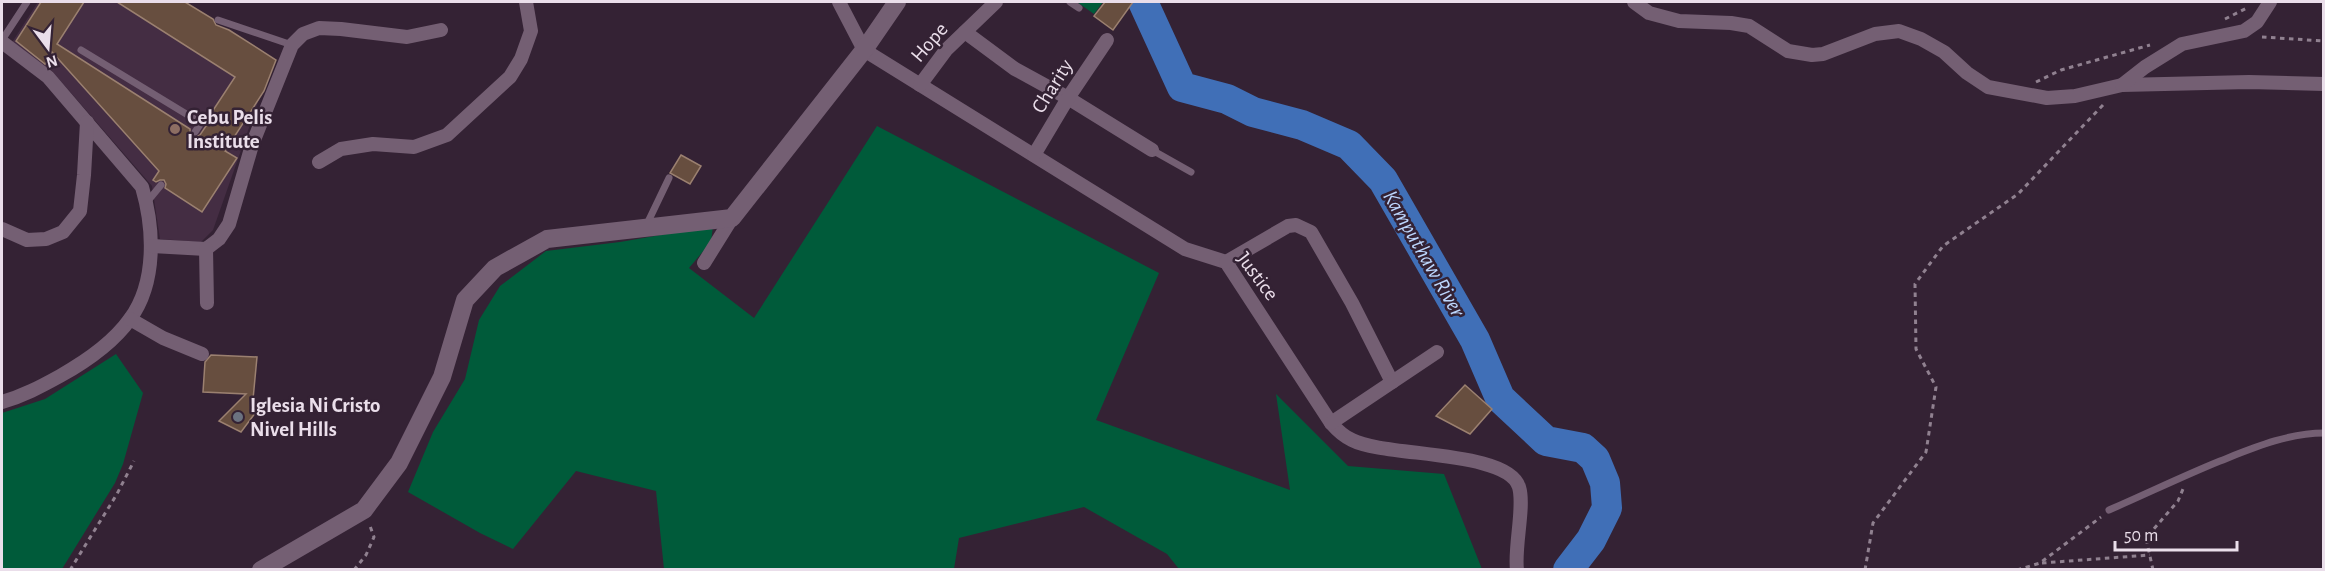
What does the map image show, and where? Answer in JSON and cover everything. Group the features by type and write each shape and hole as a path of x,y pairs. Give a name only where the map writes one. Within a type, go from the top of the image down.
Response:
{"street":[{"path":"319,162 341,149 373,144 414,147 447,135 510,77 521,59 531,31 526,2"},
{"path":"839,2 864,50"},
{"path":"704,263 732,218 864,50 897,2"},
{"name":"Hope","path":"920,85 946,50 996,2"},
{"path":"1634,2 1649,13 1678,21 1749,26 1788,51 1812,54 1823,54 1875,34 1899,31 1921,39 1944,52 1967,73 1988,87 2047,98 2074,96 2122,84 2249,82 2324,84"},
{"path":"2122,84 2182,44 2244,31 2257,22 2270,2"},
{"path":"152,246 206,249 219,239 229,224 252,145 292,45 303,34 319,28 407,37 441,30"},
{"path":"965,32 1015,69 1068,98 1152,150"},
{"name":"Charity","path":"1034,155 1068,98 1107,40"},
{"path":"2,41 48,77 142,187 152,246 145,286 130,319 112,339 82,363 23,396 2,402"},
{"name":"Justice","path":"864,50 1185,249 1226,262 1331,423 1342,434 1353,441 1380,448 1481,463 1515,479 1520,491 1517,570"},
{"path":"2,228 27,240 46,239 63,232 80,211 87,122"},
{"path":"261,570 364,510 399,463 442,378 465,300 495,268 548,239 732,218"},
{"path":"1226,262 1288,226 1296,225 1311,232 1352,303 1392,382"},
{"path":"206,249 207,303"},
{"path":"130,319 164,338 202,354"},
{"path":"1331,423 1437,352"}],"lane":[{"path":"2,41 27,2"},
{"path":"1070,2 1079,8"},
{"path":"219,20 292,45"},
{"path":"81,50 201,123 195,132"},
{"path":"1152,150 1191,172"},
{"path":"645,229 669,178"},
{"path":"146,202 160,185"},
{"path":"2109,510 2190,473 2264,443 2324,433"}],"path":[{"path":"2220,22 2256,4"},
{"path":"1864,570 1873,523 1926,452 1936,387 1916,349 1915,284 1943,246 2018,194 2122,84"},
{"path":"70,570 117,494 134,461"},
{"path":"2153,570 2146,538 2178,501 2190,473"},
{"path":"354,570 366,555 374,537 364,510"},
{"path":"2040,563 2109,510"},
{"path":"2017,570 2040,563 2150,555"}],"shaded area":[{"name":"Cebu Pelis Institute","path":"38,2 170,2 271,65 213,230 201,242 160,239 152,186 52,71 11,44"}],"green space":[{"path":"1077,2 1103,2 1094,14"},
{"path":"877,126 1159,273 1096,420 1290,490 1276,394 1348,466 1444,474 1482,569 1179,569 1167,554 1084,507 959,538 954,569 664,569 656,491 576,471 513,549 408,492 433,432 465,379 479,320 500,286 546,251 620,242 713,226 711,242 689,268 754,318"},
{"path":"116,354 143,393 123,464 115,483 62,569 2,569 2,413 45,399"}],"building":[{"path":"41,2 84,2 57,44 190,129 190,134 194,138 200,135 206,126 206,121 235,77 117,2 185,2 213,19 216,25 229,30 276,60 264,91 225,151 237,158 202,212 165,188 164,180 156,182 153,180 159,171 52,52 45,64 16,41"},
{"path":"1105,2 1133,2 1113,30 1094,16"},
{"path":"681,155 701,166 690,184 670,173"},
{"path":"211,355 257,357 252,410 256,412 241,432 219,421 246,394 203,392 205,362"},
{"path":"1465,385 1492,409 1470,434 1436,416"}],"waterway":[{"name":"Kamputhaw River","path":"1143,2 1182,87 1227,99 1253,112 1302,125 1349,145 1383,180 1475,340 1500,398 1546,441 1583,448 1595,459 1605,483 1607,508 1591,540 1568,570"}],"place":[{"name":"Cebu Pelis Institute","path":"175,129"},
{"name":"Iglesia Ni Cristo Nivel Hills","path":"238,417"}]}
